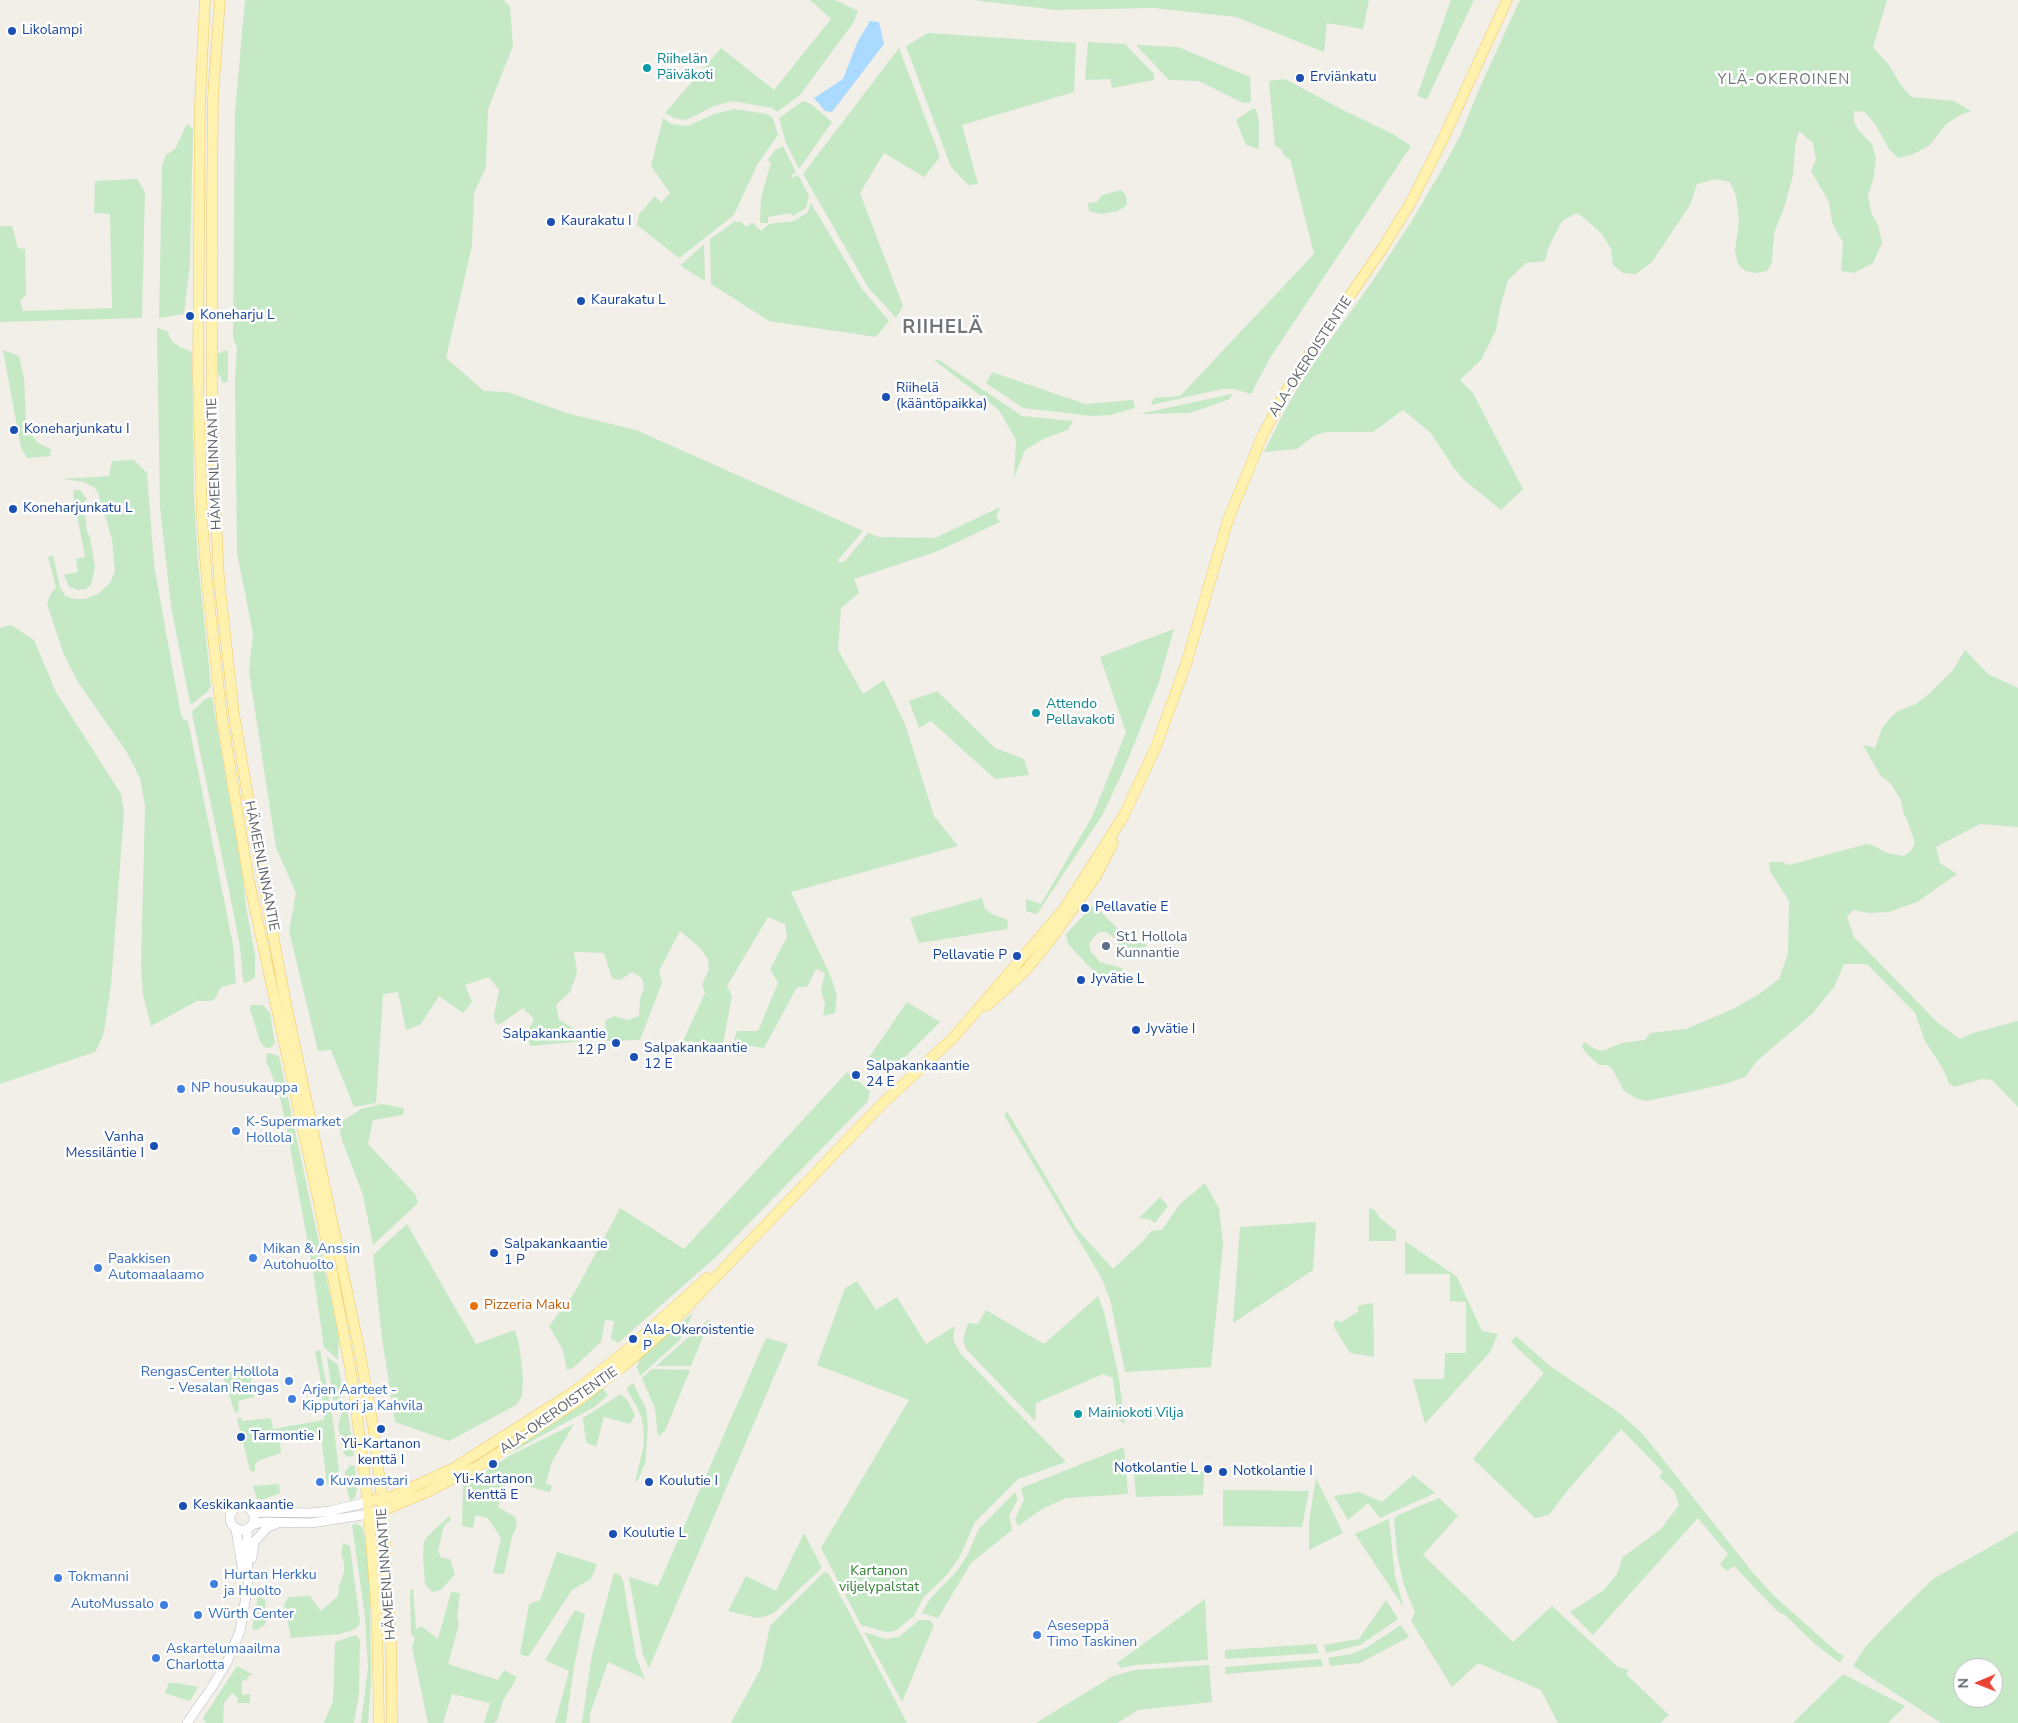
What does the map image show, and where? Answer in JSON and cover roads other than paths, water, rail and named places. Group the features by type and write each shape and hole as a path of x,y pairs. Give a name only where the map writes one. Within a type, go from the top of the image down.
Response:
{"main road":[{"name":"HÄMEENLINNANTIE","path":"205,0 200,103 198,376 202,517 209,601 222,720 240,835 268,977 324,1232 352,1378 368,1502 377,1616 379,1723"},
{"name":"HÄMEENLINNANTIE","path":"220,0 214,97 212,210 212,439 219,578 234,714 251,814 285,998 359,1348 373,1425 382,1499 391,1633 392,1723"},
{"name":"ALA-OKEROISTENTIE","path":"369,1514 382,1511 434,1489 482,1464 579,1400 626,1364 664,1331 891,1095 935,1056 971,1019 1017,980 1052,938 1096,876 1113,844 1123,817 1156,747 1172,703 1228,520 1262,437 1277,407 1308,356 1382,249 1411,202 1443,139 1507,0"},
{"name":"ALA-OKEROISTENTIE","path":"368,1502 382,1499 425,1483 454,1468 572,1394 620,1356 755,1236"},
{"path":"252,1512 311,1513 330,1511 368,1502"},
{"path":"244,1506 252,1512 254,1518 249,1527 248,1585 242,1624 242,1569 236,1529 231,1524 229,1518 234,1508 244,1506"},
{"path":"236,1529 263,1522 311,1523 369,1514"},
{"path":"186,1723 212,1688 227,1662 242,1624 252,1589 254,1542 267,1528 280,1523"}],"water":[{"path":"870,21 879,22 884,44 832,112 825,111 814,98 843,79 857,43"}],"place":[{"name":"Likolampi","path":"12,31"},
{"name":"Riihelän Päiväkoti","path":"647,68"},
{"name":"Erviänkatu","path":"1300,78"},
{"name":"Kaurakatu I","path":"551,222"},
{"name":"Kaurakatu L","path":"581,301"},
{"name":"Koneharju L","path":"190,316"},
{"name":"Riihelä (kääntöpaikka)","path":"886,397"},
{"name":"Koneharjunkatu I","path":"14,430"},
{"name":"Koneharjunkatu L","path":"13,509"},
{"name":"Attendo Pellavakoti","path":"1036,713"},
{"name":"Pellavatie E","path":"1085,908"},
{"name":"St1 Hollola Kunnantie","path":"1106,946"},
{"name":"Pellavatie P","path":"1017,956"},
{"name":"Jyvätie L","path":"1081,980"},
{"name":"Jyvätie I","path":"1136,1030"},
{"name":"Salpakankaantie 12 P","path":"616,1043"},
{"name":"Salpakankaantie 12 E","path":"634,1057"},
{"name":"Salpakankaantie 24 E","path":"856,1075"},
{"name":"NP housukauppa","path":"181,1089"},
{"name":"K-Supermarket Hollola","path":"236,1131"},
{"name":"Vanha Messiläntie I","path":"154,1146"},
{"name":"Salpakankaantie 1 P","path":"494,1253"},
{"name":"Mikan & Anssin Autohuolto","path":"253,1258"},
{"name":"Paakkisen Automaalaamo","path":"98,1268"},
{"name":"Pizzeria Maku","path":"474,1306"},
{"name":"Ala-Okeroistentie P","path":"633,1339"},
{"name":"RengasCenter Hollola - Vesalan Rengas","path":"289,1381"},
{"name":"Arjen Aarteet - Kipputori ja Kahvila","path":"292,1399"},
{"name":"Mainiokoti Vilja","path":"1078,1414"},
{"name":"Yli-Kartanon kenttä I","path":"381,1429"},
{"name":"Tarmontie I","path":"241,1437"},
{"name":"Yli-Kartanon kenttä E","path":"493,1464"},
{"name":"Notkolantie L","path":"1208,1469"},
{"name":"Notkolantie I","path":"1223,1472"},
{"name":"Kuvamestari","path":"320,1482"},
{"name":"Koulutie I","path":"649,1482"},
{"name":"Keskikankaantie","path":"183,1506"},
{"name":"Koulutie L","path":"613,1534"},
{"name":"Tokmanni","path":"58,1578"},
{"name":"Hurtan Herkku ja Huolto","path":"214,1584"},
{"name":"AutoMussalo","path":"164,1605"},
{"name":"Würth Center","path":"198,1615"},
{"name":"Aseseppä Timo Taskinen","path":"1037,1635"},
{"name":"Askartelumaailma Charlotta","path":"156,1658"}],"district":[{"name":"YLÄ-OKEROINEN","path":"1784,80"},
{"name":"RIIHELÄ","path":"943,328"}],"park label":[{"name":"Kartanon viljelypalstat","path":"879,1580"}]}
